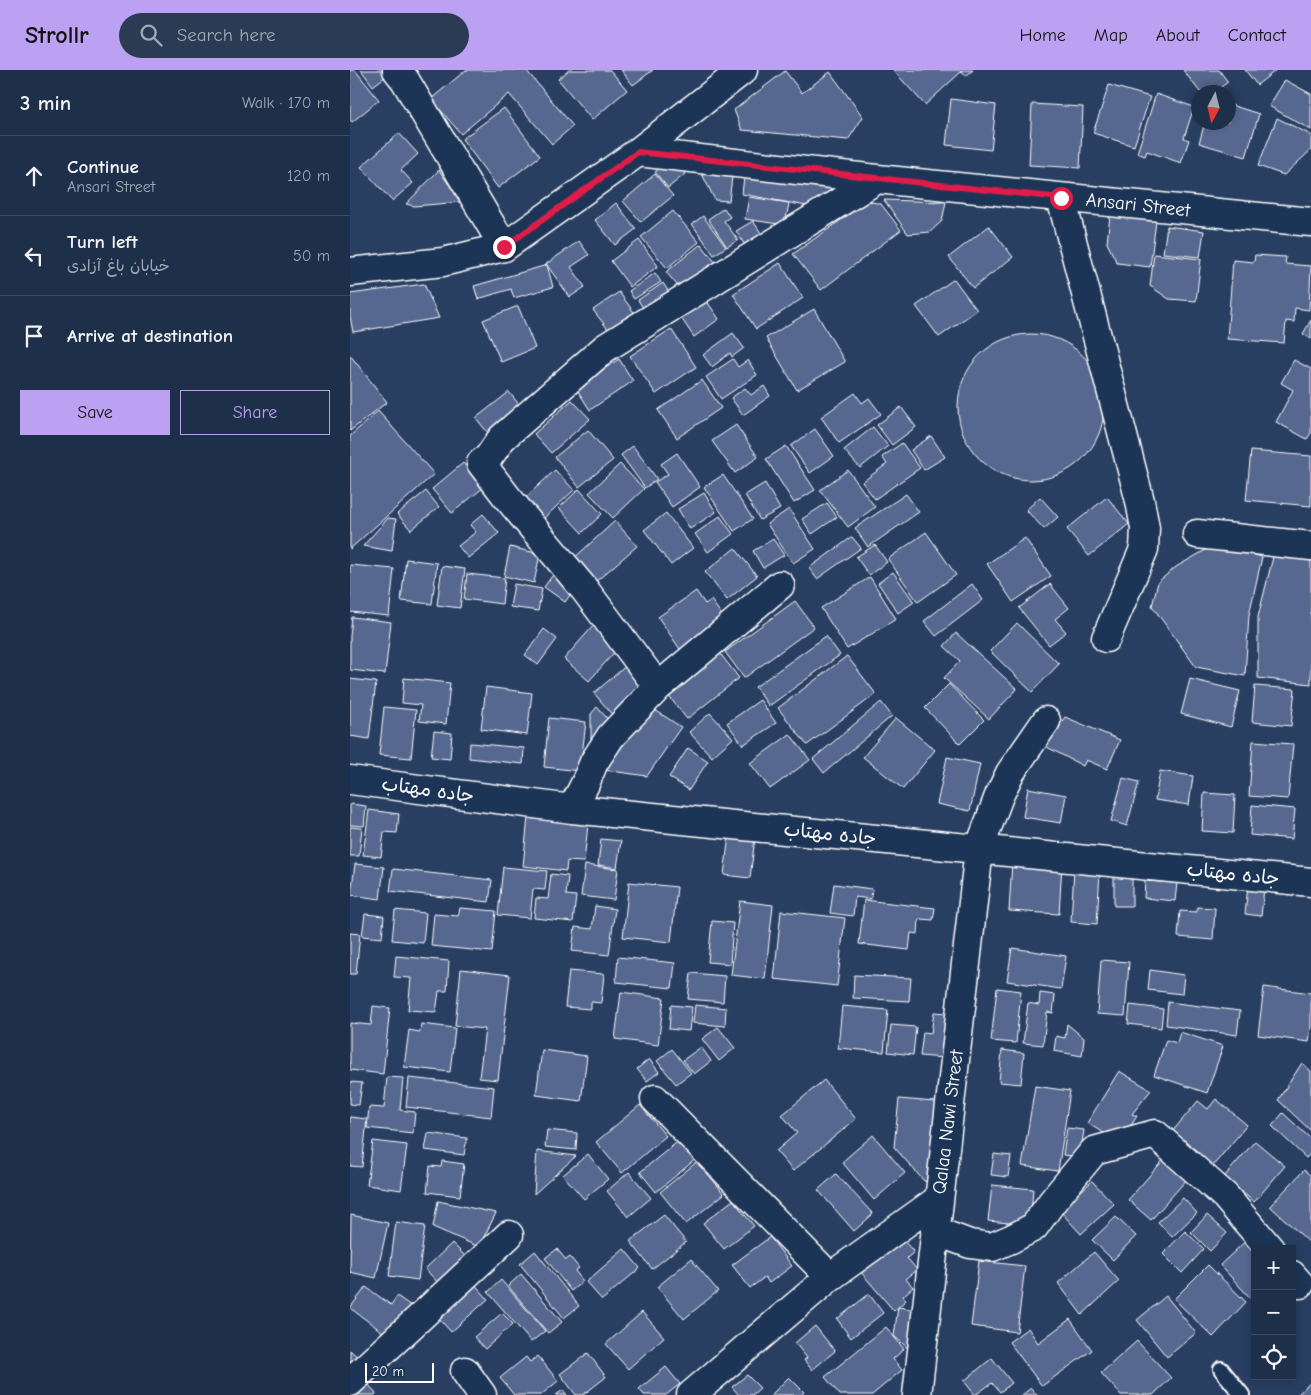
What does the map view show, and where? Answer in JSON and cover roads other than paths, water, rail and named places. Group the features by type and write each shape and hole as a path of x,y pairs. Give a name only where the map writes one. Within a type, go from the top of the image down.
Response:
{"street":[{"path":"397,70 405,80 504,247"},
{"path":"350,272 443,262 504,247 638,152 743,70"},
{"name":"Ansari Street","path":"638,152 877,179 1311,222"},
{"path":"658,687 584,590 480,463 488,458 502,438 605,348 877,179"},
{"path":"1061,198 1140,501 1145,528 1144,549 1106,638"},
{"path":"1197,534 1311,546"},
{"path":"572,809 594,762 611,736 658,687 780,585"},
{"name":"Qalaa Nawi Street","path":"918,1395 979,849 1010,773 1046,721"},
{"name":"جاده مهتاب","path":"350,780 572,809 1311,882"},
{"path":"655,1099 830,1277"},
{"path":"935,1231 970,1244 992,1247 1012,1239 1034,1227 1094,1151 1155,1134 1226,1196 1267,1245"},
{"path":"691,1395 830,1277 939,1199"},
{"path":"350,1382 509,1235"},
{"path":"464,1371 482,1395"}],"lane":[{"path":"1221,1369 1242,1395"}]}
